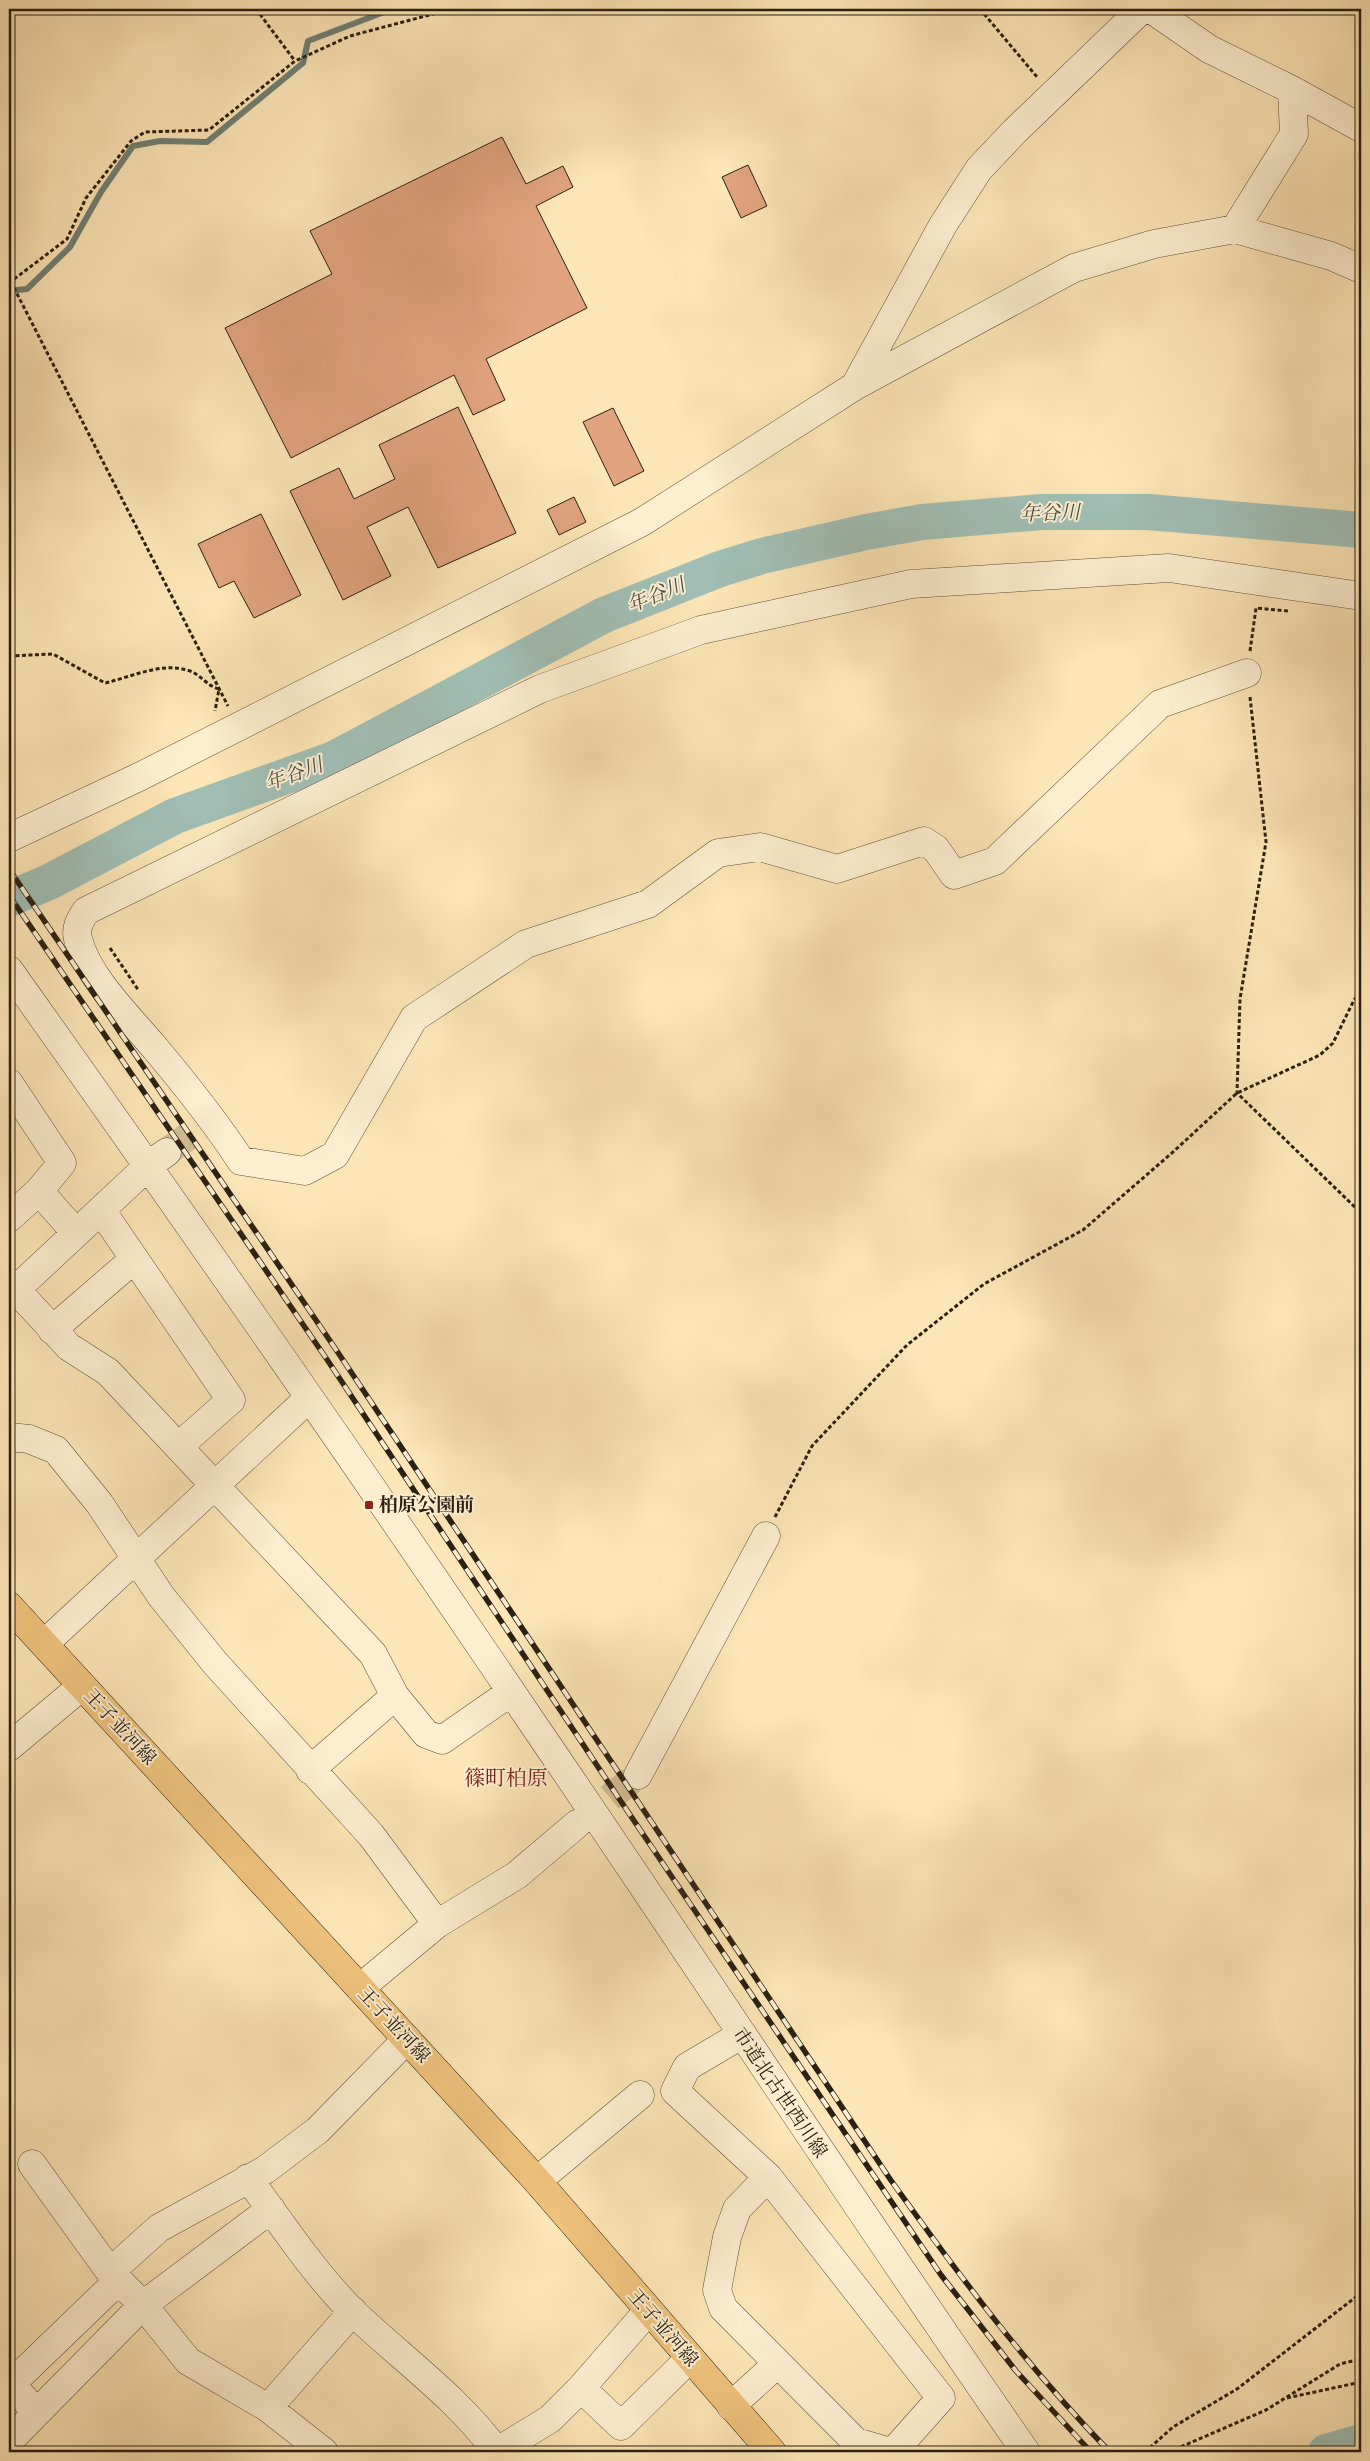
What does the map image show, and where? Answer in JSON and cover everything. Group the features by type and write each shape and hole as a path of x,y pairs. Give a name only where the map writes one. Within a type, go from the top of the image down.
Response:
{"main road":[{"name":"王子並河線","path":"9,1606 537,2181 689,2359 772,2452"}],"street":[{"path":"855,386 943,225 979,169 1142,9"},
{"path":"1151,9 1208,49 1292,90 1361,128"},
{"path":"1235,229 1294,134 1292,90"},
{"path":"9,838 139,777 642,522 855,386 1074,268 1154,244 1235,229 1331,256 1361,269"},
{"path":"1247,673 1160,704 994,862 954,875 936,849 924,841 837,868 760,847 718,853 648,904 526,944 414,1018 335,1156 305,1171 241,1161 206,1123 105,989 83,955 77,937 77,926 86,911 540,689 701,630 910,584 1169,568 1361,596"},
{"name":"市道北古世西川線","path":"9,970 158,1159 309,1398 538,1731 902,2274 1026,2452"},
{"path":"9,1083 17,1110 62,1163 39,1191 9,1218"},
{"path":"158,1159 11,1289 69,1347 108,1372 373,1654 395,1696 426,1734 442,1740 511,1692"},
{"path":"39,1191 76,1233"},
{"path":"101,1210 133,1260 231,1400 179,1446"},
{"path":"52,1330 133,1260"},
{"path":"44,1644 214,1484 309,1398"},
{"path":"9,1437 29,1439 56,1450 100,1503 161,1596 215,1664 371,1835 438,1924"},
{"path":"638,1775 766,1536"},
{"path":"9,1747 82,1686"},
{"path":"310,1770 395,1696"},
{"path":"360,1988 438,1924 517,1875 576,1824"},
{"path":"741,2034 687,2067 675,2091 768,2178 942,2398 891,2452 856,2442 723,2308 717,2290 727,2237 737,2210 768,2178"},
{"path":"36,2412 12,2384 159,2228 264,2170 318,2130 407,2039"},
{"path":"537,2181 640,2095"},
{"path":"32,2164 114,2277 143,2305 188,2361 268,2408 324,2452"},
{"path":"248,2178 314,2270 353,2311 479,2427 496,2452 550,2419 581,2388 648,2311"},
{"path":"9,2441 143,2305 271,2209"},
{"path":"268,2408 353,2311"},
{"path":"581,2388 621,2426 689,2359"},
{"path":"731,2406 777,2364"}],"path":[{"path":"256,9 295,61"},
{"path":"239,727 10,282 67,239 86,198 131,141 145,132 209,130 295,61 350,36 452,9"},
{"path":"980,9 1052,96"},
{"path":"1294,612 1256,608 1247,673 1266,842 1240,1000 1237,1093 1361,1213"},
{"path":"9,656 53,654 105,683 164,666 191,671 210,687 219,689"},
{"path":"209,716 216,710 219,689"},
{"path":"766,1536 812,1446 907,1345 984,1284 1083,1230 1173,1152 1237,1093 1320,1055 1333,1043 1354,1000 1361,992"},
{"path":"1145,2452 1173,2427 1237,2389 1361,2293"},
{"path":"1169,2452 1266,2410 1340,2364 1361,2359"},
{"path":"1284,2398 1361,2382"}],"building":[{"path":"502,137 526,184 563,166 573,187 536,206 587,308 486,359 505,400 473,415 454,375 291,458 225,328 332,274 310,231"},
{"path":"748,165 767,206 741,218 722,177"},
{"path":"458,407 516,533 438,568 408,507 367,527 391,576 343,600 290,491 339,468 354,499 395,479 379,445"},
{"path":"613,408 644,471 614,486 583,422"},
{"path":"574,497 586,522 559,535 547,510"},
{"path":"261,514 301,595 254,618 234,581 219,588 198,544"}],"waterway":[{"path":"9,291 27,289 70,247 101,192 133,146 160,141 207,142 303,63 308,41 392,9"},
{"name":"年谷川","path":"9,899 49,882 175,816 334,759 604,615 720,569 762,556 866,532 922,522 1042,512 1148,512 1361,530"},
{"path":"1326,2452 1361,2442"}],"tunnel":[{"path":"167,1152 199,1128"},
{"path":"577,1824 638,1775"}],"railway":[{"path":"9,869 339,1354 890,2179 1022,2354 1110,2452"},
{"path":"9,895 328,1361 622,1803 941,2275 1016,2371 1091,2452"}],"place":[{"name":"柏原公園前","path":"369,1505"}],"district":[{"name":"篠町柏原","path":"506,1778"}]}
